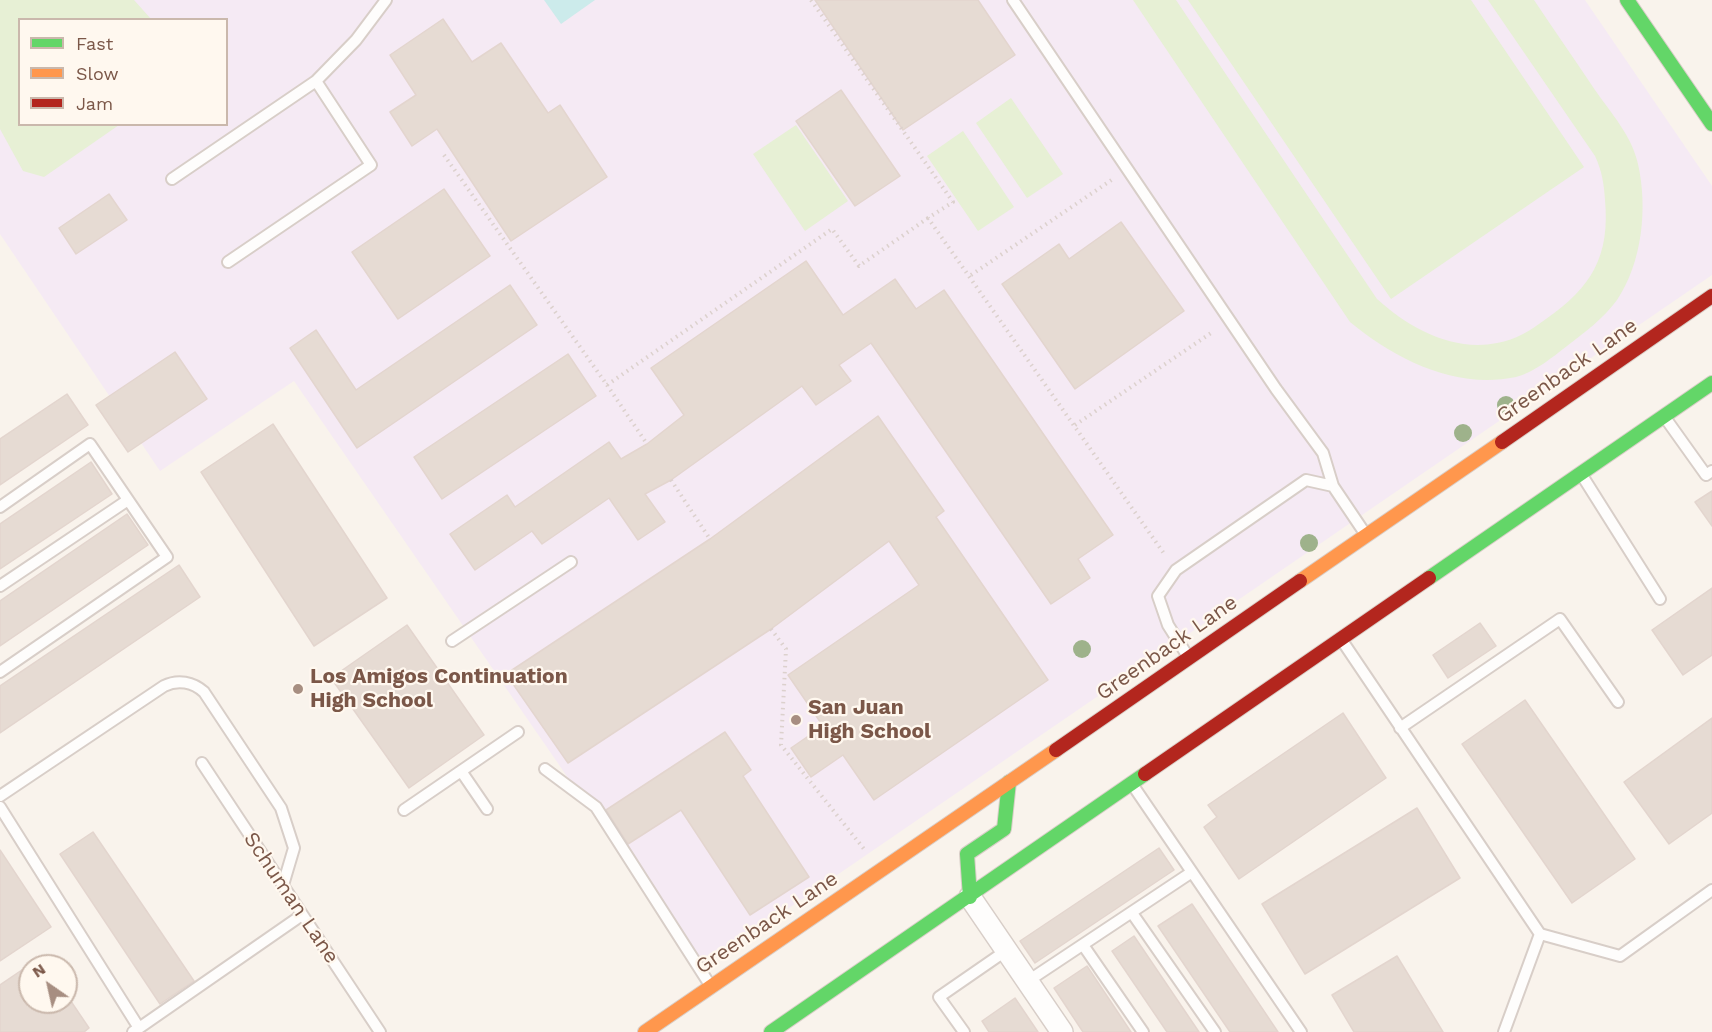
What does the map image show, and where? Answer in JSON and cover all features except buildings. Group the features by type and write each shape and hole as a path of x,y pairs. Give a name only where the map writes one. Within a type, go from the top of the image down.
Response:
{"main road":[{"path":"1627,0 1712,124"},
{"name":"Greenback Lane","path":"645,1032 1712,296"},
{"path":"777,1030 1712,383"},
{"path":"970,897 967,854 1004,829 1009,782"}],"street":[{"path":"970,897 1062,1032"}],"lane":[{"path":"172,179 316,81 356,40 386,0"},
{"path":"1013,0 1232,319 1276,388 1323,453 1333,486 1366,534"},
{"path":"228,262 371,165 316,81"},
{"path":"1664,416 1706,475 1712,471"},
{"path":"0,507 90,444 167,557 0,672"},
{"path":"1581,474 1660,599"},
{"path":"1189,658 1168,625 1158,596 1176,570 1306,480 1333,486"},
{"path":"0,586 128,500"},
{"path":"452,641 571,562"},
{"path":"1400,728 1560,620 1618,702"},
{"path":"1341,639 1540,934 1620,956 1712,890"},
{"path":"0,796 164,686 174,682 191,684 204,692 280,808 294,848 283,885"},
{"path":"404,810 518,732"},
{"name":"Schuman Lane","path":"202,763 380,1032"},
{"path":"544,769 596,807 711,987"},
{"path":"461,771 488,809"},
{"path":"1132,784 1301,1032"},
{"path":"0,807 136,1030 302,915"},
{"path":"1028,981 1192,872"},
{"path":"1132,913 1215,1032"},
{"path":"1504,1032 1540,934"},
{"path":"1083,945 1143,1032"},
{"path":"964,1032 939,997 1007,950"}],"path":[{"path":"607,385 832,229 858,266 953,202 811,0"},
{"path":"444,155 647,444"},
{"path":"971,275 1129,169"},
{"path":"928,218 971,275 1176,570"},
{"path":"1075,425 1232,319"},
{"path":"671,480 710,538"},
{"path":"771,628 786,649 781,745 868,855"}],"shaded area":[{"name":"San Juan High School","path":"0,0 1585,0 1712,186 1712,275 700,969 294,381 160,471 0,234"}],"green space":[{"path":"0,0 134,0 150,18 18,18 18,126 118,126 44,177 23,171 0,129"},
{"path":"1133,0 1176,0 1377,299 1403,319 1432,335 1448,341 1481,345 1504,342 1517,337 1562,307 1586,282 1595,268 1604,238 1606,220 1604,188 1595,156 1488,0 1534,0 1620,125 1631,144 1638,164 1642,199 1641,235 1632,269 1617,300 1594,325 1556,355 1516,377 1493,380 1449,375 1406,359 1386,348 1350,322"},
{"path":"1188,0 1471,0 1584,167 1391,299"},
{"path":"1011,98 1063,174 1027,198 976,123"},
{"path":"796,125 848,201 805,231 753,154"},
{"path":"963,131 1014,207 978,231 927,156"}],"water":[{"path":"544,0 595,0 561,24"}],"traffic: fast":[{"path":"1627,0 1712,124"},
{"path":"1429,578 1712,383"},
{"path":"771,1032 1145,774"},
{"path":"970,897 967,854 1004,829 1009,782"}],"traffic: slow":[{"path":"1300,581 1502,442"},
{"path":"645,1032 1056,750"}],"traffic: jam":[{"path":"1502,442 1712,296"},
{"path":"1145,774 1429,578"},
{"path":"1056,750 1300,581"}],"place":[{"name":"Los Amigos Continuation High School","path":"298,689"},
{"name":"San Juan High School","path":"796,720"}]}
